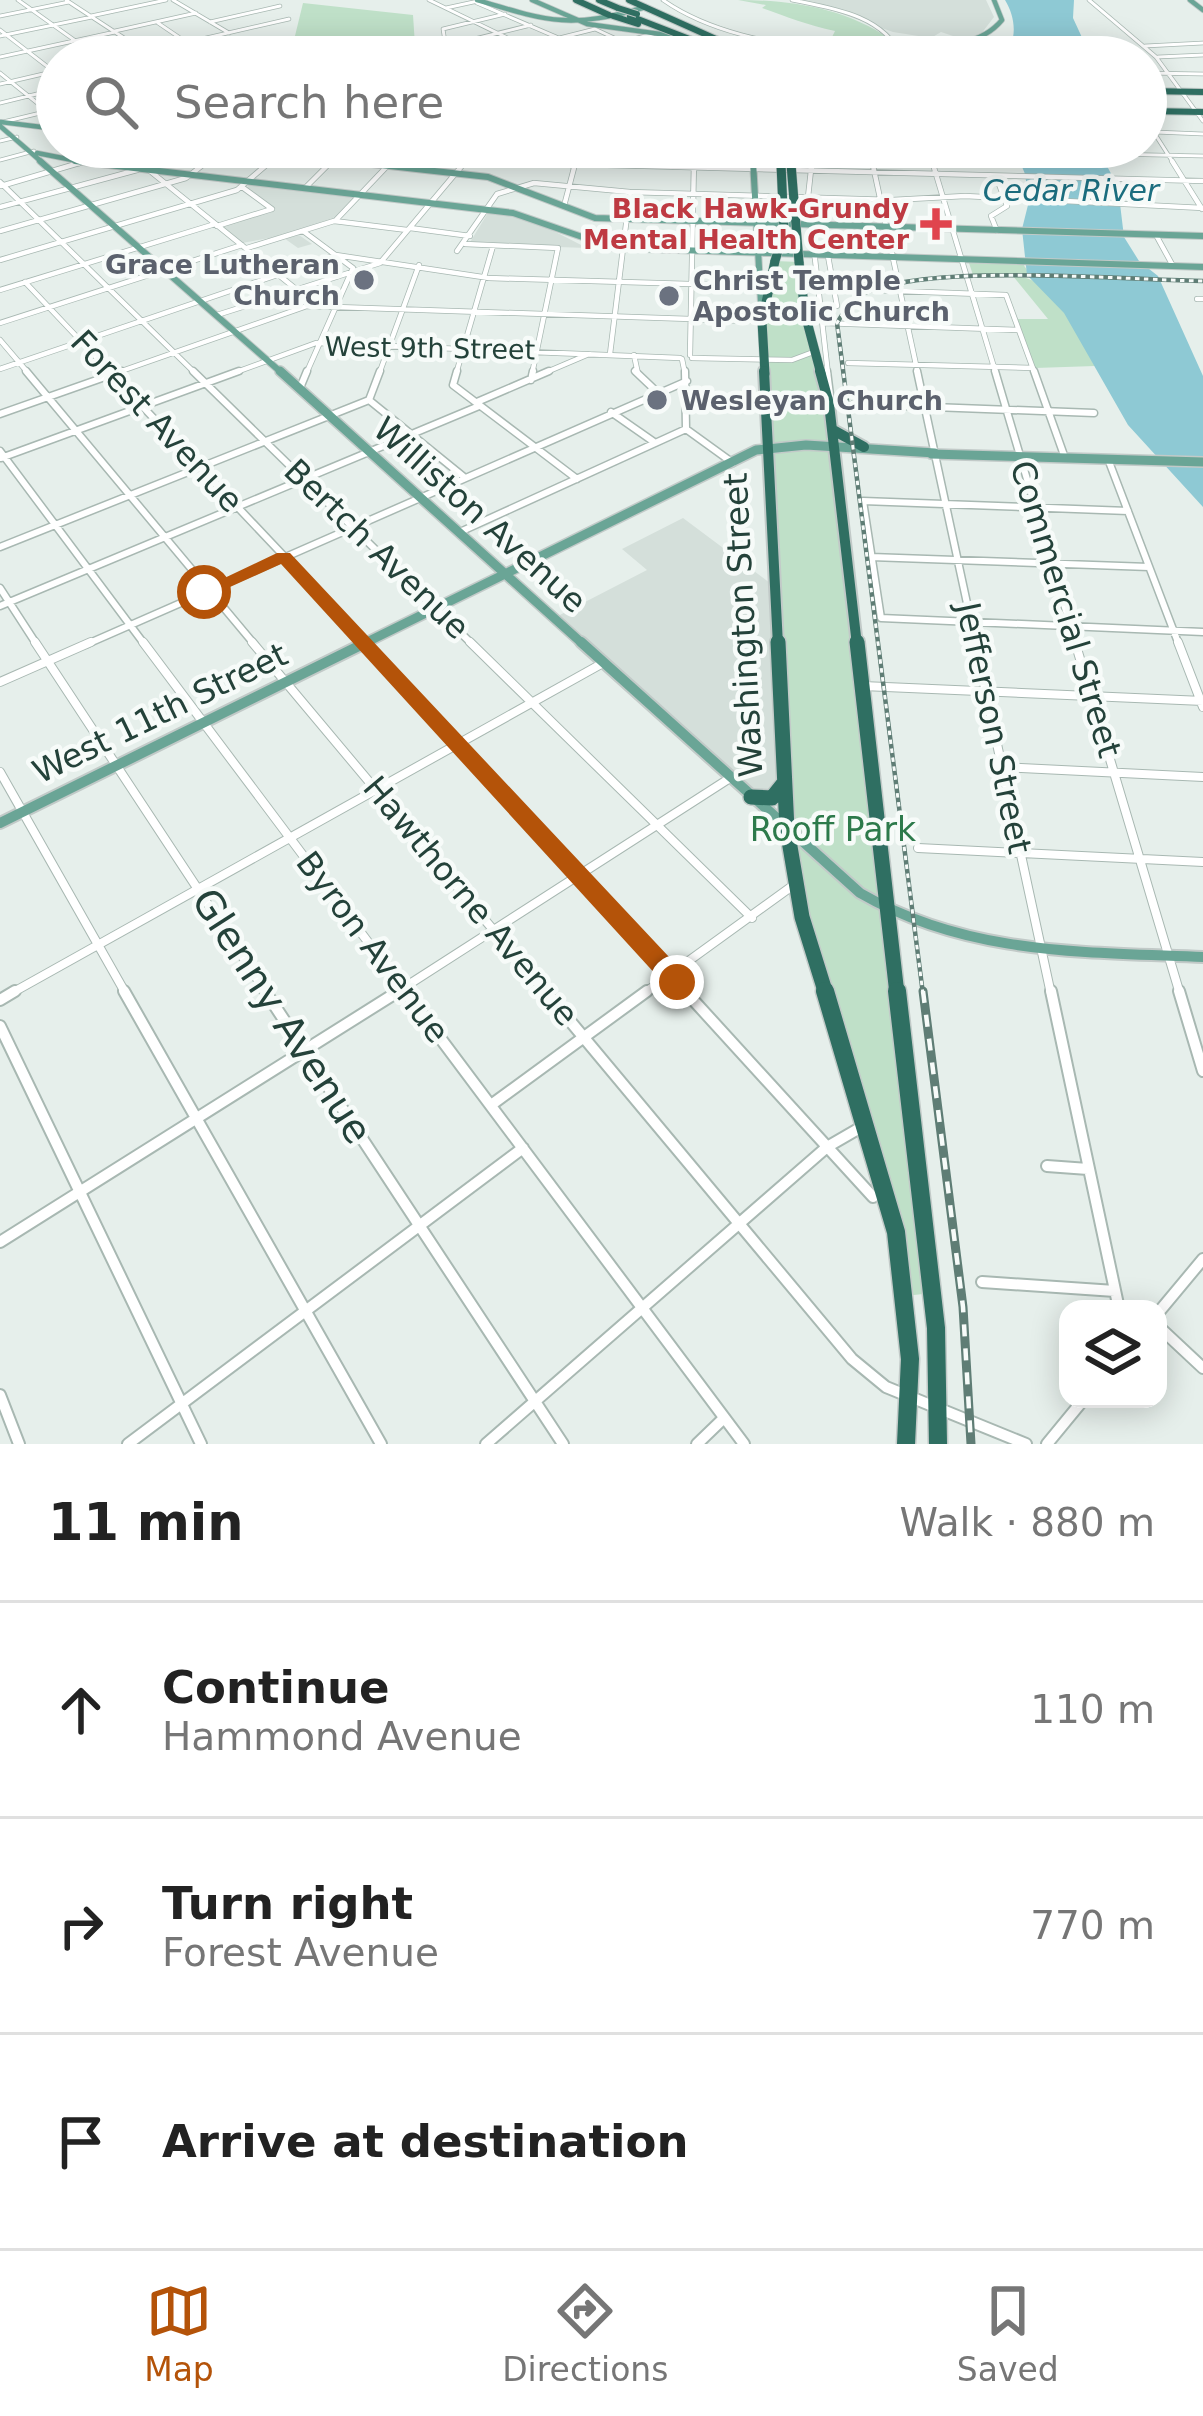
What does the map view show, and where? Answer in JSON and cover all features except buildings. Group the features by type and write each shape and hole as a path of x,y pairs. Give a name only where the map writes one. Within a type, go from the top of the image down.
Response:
{"highway":[{"path":"576,0 664,36"},
{"path":"595,0 611,13 639,10 665,15 720,36"},
{"path":"629,0 688,36"},
{"path":"639,10 698,36"},
{"path":"665,15 710,36"},
{"path":"1167,92 1203,92"},
{"path":"1167,111 1200,112"},
{"path":"756,321 784,231 786,168"},
{"path":"787,168 802,303 832,429 934,1310 938,1444"},
{"name":"Washington Street","path":"756,321 764,359 787,829 797,893 874,1149 901,1266 910,1398 907,1444"},
{"path":"832,429 844,440 864,447"},
{"path":"751,797 770,800 784,783"}],"main road":[{"path":"535,0 577,19 664,36"},
{"path":"981,36 990,34 1002,20 994,0"},
{"path":"1190,0 1203,10"},
{"path":"482,1 537,20 577,19"},
{"path":"482,1 557,21 639,10"},
{"path":"2,124 36,126"},
{"name":"Williston Avenue","path":"2,124 34,152"},
{"name":"Williston Avenue","path":"52,168 842,879 885,909 925,928 973,942 1203,957"},
{"path":"119,168 487,210 534,218 585,241 623,248 1203,267"},
{"path":"408,168 516,186 568,213 627,219 1203,236"},
{"name":"Washington Street","path":"752,169 756,321"},
{"name":"West 11th Street","path":"0,823 733,463 768,452 864,447 935,453"},
{"name":"West 11th Street","path":"834,449 1203,462"}],"street":[{"path":"17,0 68,36"},
{"path":"4,32 170,0 229,33"},
{"path":"429,0 502,36"},
{"path":"639,10 665,0 683,14 750,36"},
{"path":"792,0 859,20 889,36"},
{"path":"1089,0 1132,36"},
{"path":"0,16 68,1 120,36"},
{"path":"445,8 482,1 558,36"},
{"path":"210,22 280,6"},
{"path":"130,8 140,13"},
{"path":"97,36 196,13"},
{"path":"445,36 445,28 506,13"},
{"path":"216,36 289,20"},
{"path":"156,22 178,36"},
{"path":"489,36 532,25"},
{"path":"254,27 269,36"},
{"path":"564,36 596,28 616,36"},
{"path":"626,30 658,36"},
{"path":"4,32 36,55"},
{"path":"635,36 639,34"},
{"path":"1167,45 1194,44 1203,50"},
{"path":"0,57 36,49"},
{"path":"1167,55 1203,50"},
{"path":"0,73 36,102"},
{"path":"1168,73 1203,74"},
{"path":"1168,73 1203,122"},
{"path":"0,84 36,75"},
{"path":"0,103 36,94"},
{"path":"2,124 36,115"},
{"path":"1167,133 1203,134"},
{"path":"0,141 17,137"},
{"path":"0,160 34,152"},
{"path":"1168,155 1203,156"},
{"path":"1168,155 1202,209"},
{"path":"1,184 67,168"},
{"path":"0,207 139,168"},
{"path":"0,231 191,176 200,168"},
{"path":"1,258 190,204 244,184 263,168"},
{"path":"305,188 325,168"},
{"path":"0,323 334,221 364,196 386,168"},
{"path":"217,315 384,259 461,168"},
{"path":"564,206 574,168"},
{"path":"686,429 694,168"},
{"path":"723,168 1203,181"},
{"name":"Jefferson Street","path":"873,168 1117,1300"},
{"name":"Commercial Street","path":"934,168 1203,1072"},
{"path":"967,168 970,175"},
{"path":"813,170 808,197 829,404"},
{"path":"150,171 318,307"},
{"path":"996,176 1006,207 992,216 997,230"},
{"name":"Bertch Avenue","path":"1,184 752,918"},
{"path":"0,290 272,209 244,184"},
{"path":"457,251 497,194 516,186 880,199 1004,198 1202,209"},
{"path":"610,354 630,192"},
{"path":"334,221 470,236"},
{"path":"300,388 352,268 303,231"},
{"path":"1156,235 1173,266"},
{"path":"463,244 558,248 531,380"},
{"path":"493,246 453,385 577,479"},
{"path":"0,369 336,255 483,277 757,286"},
{"path":"828,256 837,307"},
{"path":"0,547 369,400 419,265"},
{"name":"Forest Avenue","path":"25,282 365,642 873,1197"},
{"path":"819,288 1006,296 1065,458"},
{"path":"0,414 234,331 318,307 756,321"},
{"path":"823,323 1018,330"},
{"name":"Hawthorne Avenue","path":"0,340 852,1359 876,1381 910,1398 1026,1444"},
{"name":"West 9th Street","path":"1,455 320,343 796,360 816,351"},
{"path":"5,604 413,434 589,352"},
{"path":"634,355 635,371 657,391"},
{"path":"848,363 1033,368"},
{"path":"0,682 687,381"},
{"path":"369,400 464,476"},
{"path":"854,404 1094,413"},
{"path":"610,412 655,443"},
{"path":"460,532 686,429"},
{"path":"686,429 733,463"},
{"name":"Byron Avenue","path":"1,455 744,1444"},
{"path":"860,686 1202,703 1108,459"},
{"path":"1128,511 863,501 881,618 1203,632"},
{"path":"871,556 1149,567"},
{"name":"Glenny Avenue","path":"0,588 5,604 49,661 563,1444"},
{"path":"0,1000 603,663"},
{"path":"1002,767 1203,778"},
{"path":"0,772 381,1444"},
{"path":"0,1242 198,1121 730,778"},
{"path":"918,848 1203,862"},
{"path":"776,901 797,893"},
{"path":"491,1105 776,901 797,893"},
{"path":"0,1026 201,1444"},
{"path":"486,1444 827,1148 866,1124"},
{"path":"847,1137 874,1149"},
{"path":"128,1444 523,1148"},
{"path":"1047,1166 1088,1169"},
{"path":"1167,1302 1203,1259"},
{"path":"982,1282 1115,1292"},
{"path":"1167,1334 1203,1368"},
{"path":"0,1395 19,1444"},
{"path":"1047,1444 1077,1408"},
{"path":"697,1444 724,1418"}],"shaded area":[{"path":"802,0 986,0 994,17 981,34 973,36 893,32"},
{"path":"247,187 355,198 336,219 296,233 312,244 298,248 281,236 242,243 221,226 275,209"},
{"path":"489,211 538,223 587,248 469,244"},
{"path":"683,518 774,586 784,783 751,797 554,618 647,570 622,549"}],"green space":[{"path":"738,0 817,8 885,36 832,36 835,31 762,8 766,5"},
{"path":"303,3 413,15 414,36 295,36"},
{"name":"Rooff Park","path":"775,261 799,262 802,303 822,373 932,1293 905,1296 792,867 762,321"},
{"path":"969,263 1023,264 1029,273 1020,277 1056,299 1095,366 1035,368 1016,319 1048,319 1013,275 973,275"}],"water":[{"path":"1005,0 1074,0 1073,18 1081,36 1013,36"},
{"name":"Cedar River","path":"1023,168 1108,168 1118,187 1124,237 1139,261 1158,276 1203,376 1203,507 1128,425 1064,313 1027,275 1022,229 1029,201"}],"railway":[{"path":"923,994 837,323 861,295 930,279 1026,275 1203,281"},
{"path":"923,991 963,1307 971,1444"}],"place":[{"name":"Black Hawk-Grundy Mental Health Center","path":"936,224"},
{"name":"Grace Lutheran Church","path":"364,280"},
{"name":"Christ Temple Apostolic Church","path":"669,296"},
{"name":"Wesleyan Church","path":"657,400"}],"route":[{"path":"204,592 284,556 677,982"}]}
